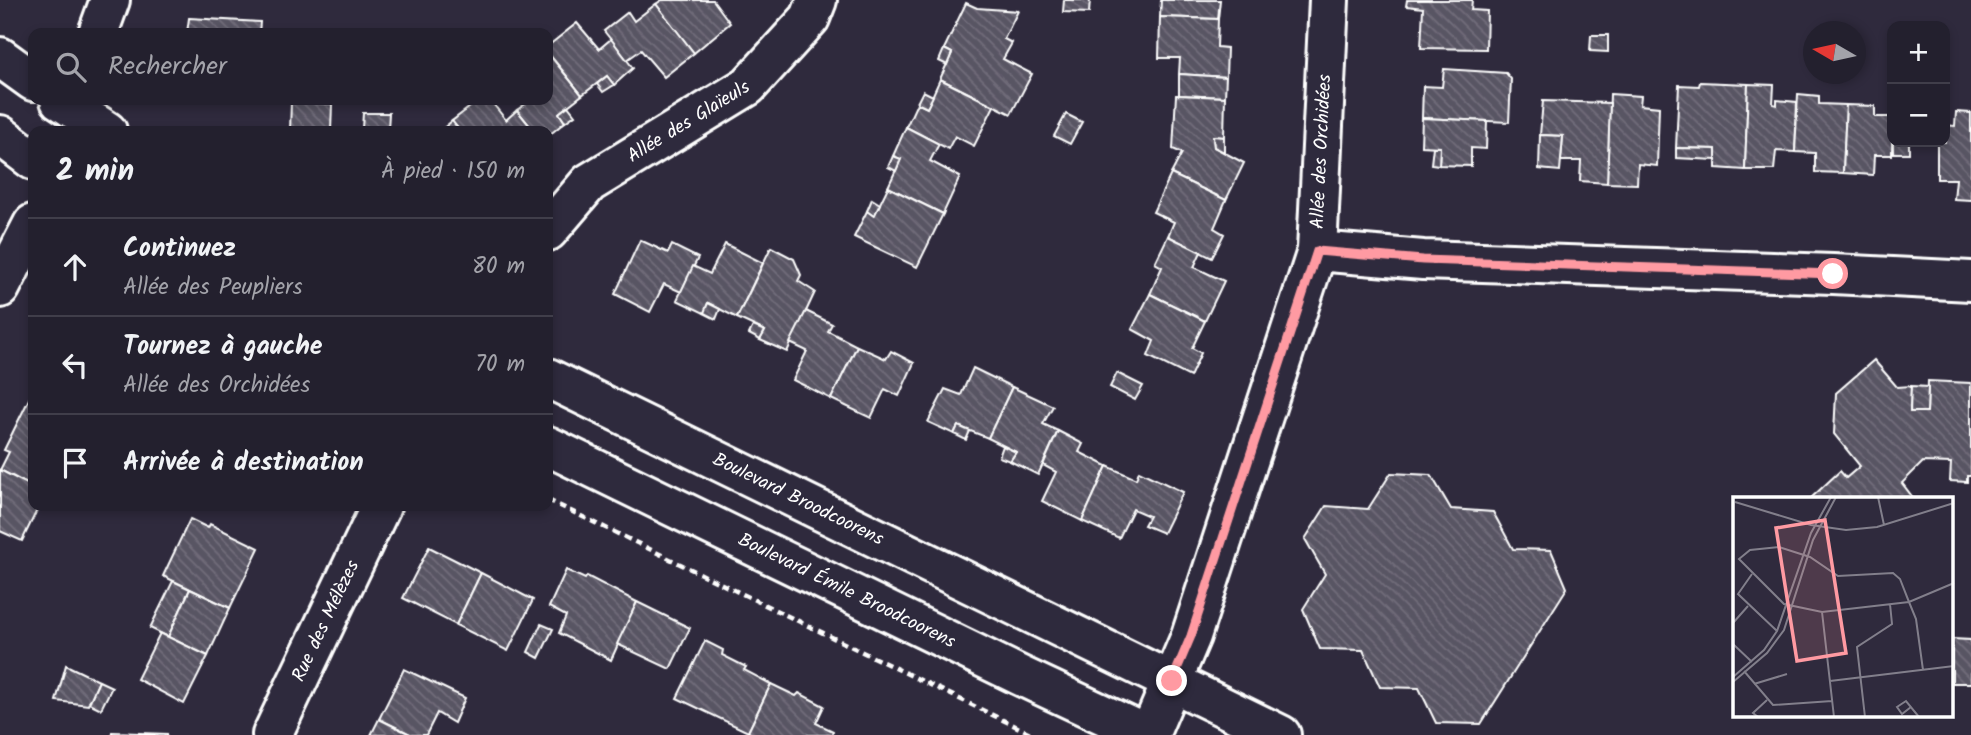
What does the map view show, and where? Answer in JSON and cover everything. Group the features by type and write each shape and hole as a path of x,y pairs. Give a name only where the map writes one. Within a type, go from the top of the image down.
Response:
{"street":[{"path":"100,28 110,0"},
{"name":"Allée des Glaïeuls","path":"553,224 589,183 748,86 810,18 817,0"},
{"name":"Allée des Orchidées","path":"1148,735 1191,636 1317,251 1328,0"},
{"path":"0,57 28,77"},
{"path":"66,110 97,126"},
{"path":"0,135 28,156"},
{"path":"0,288 28,234"},
{"path":"1317,251 1423,260 1971,281"},
{"name":"Boulevard Broodcoorens","path":"553,380 1172,681"},
{"name":"Boulevard Émile Broodcoorens","path":"553,448 1148,735"},
{"name":"Rue des Mélèzes","path":"272,735 379,511"},
{"path":"1172,681 1281,735"}],"path":[{"path":"553,502 1034,735"}],"building":[{"path":"662,0 713,0 730,23 694,53 656,4"},
{"path":"1064,0 1090,0 1089,13 1063,12"},
{"path":"1161,0 1220,0 1218,19 1160,17"},
{"path":"1407,0 1472,0 1471,10 1487,11 1486,49 1421,48 1423,8 1406,6"},
{"path":"966,3 977,8 1018,11 1004,39 1012,43 1003,59 1032,74 1011,114 940,79 952,53 944,49"},
{"path":"656,4 694,53 664,77 641,50 627,60 604,31 628,12 634,21"},
{"path":"1160,17 1218,19 1217,47 1227,48 1226,77 1179,74 1180,58 1159,58"},
{"path":"189,18 260,22 259,28 188,28"},
{"path":"577,23 599,49 611,39 633,68 614,85 607,76 582,95 553,59 553,42"},
{"path":"1591,35 1608,35 1608,52 1590,51"},
{"path":"944,49 952,53 947,65 939,61"},
{"path":"553,59 582,95 559,113 565,122 553,132 553,126 530,126 517,110 524,105 553,105"},
{"path":"1444,69 1506,73 1511,79 1509,122 1422,118 1423,86 1442,87"},
{"path":"1179,74 1226,77 1225,97 1179,95"},
{"path":"607,76 614,85 603,92 597,84"},
{"path":"940,79 994,106 974,146 955,136 948,149 906,127 917,103 927,108"},
{"path":"1700,82 1748,84 1745,170 1716,168 1716,149 1676,148 1679,85 1699,86"},
{"path":"1748,84 1774,85 1773,104 1777,105 1777,100 1797,102 1795,152 1776,151 1774,170 1745,170"},
{"path":"923,91 933,96 927,108 917,103"},
{"path":"1610,94 1641,96 1640,105 1659,107 1657,166 1638,164 1637,184 1607,183"},
{"path":"1798,94 1819,96 1819,104 1846,105 1843,173 1815,172 1815,153 1795,152"},
{"path":"1176,95 1225,97 1224,137 1213,136 1214,147 1244,163 1226,200 1171,174 1182,153 1173,149"},
{"path":"1543,101 1610,103 1607,183 1580,181 1581,161 1561,161 1563,136 1540,135"},
{"path":"291,105 332,105 331,126 290,126"},
{"path":"473,105 494,105 506,120 517,110 530,126 456,126 452,121"},
{"path":"1846,105 1875,106 1875,117 1887,117 1887,147 1892,147 1892,155 1874,155 1873,175 1843,173"},
{"path":"568,106 575,115 565,122 559,113"},
{"path":"1956,112 1971,113 1971,200 1954,199 1956,179 1937,179 1937,147 1950,147 1950,126 1955,126"},
{"path":"363,113 389,113 388,126 362,126"},
{"path":"1066,114 1082,122 1070,144 1054,136"},
{"path":"1422,118 1487,121 1486,149 1471,148 1471,166 1439,165 1440,147 1421,146"},
{"path":"906,127 939,144 930,161 960,177 943,214 888,187 901,159 893,156"},
{"path":"1540,135 1563,136 1560,171 1539,169"},
{"path":"1213,136 1224,137 1224,152 1214,147"},
{"path":"1433,147 1440,147 1439,165 1431,164"},
{"path":"1893,147 1909,147 1909,153 1893,153"},
{"path":"1676,148 1716,149 1716,160 1676,158"},
{"path":"893,156 901,159 896,171 888,167"},
{"path":"1171,174 1226,200 1214,228 1224,234 1212,258 1168,236 1174,222 1153,212"},
{"path":"888,187 943,214 917,267 854,237 867,211 874,216"},
{"path":"872,199 880,204 874,216 867,211"},
{"path":"1168,236 1201,252 1194,267 1224,281 1205,321 1150,294 1162,267 1155,263"},
{"path":"640,240 668,253 672,245 698,258 681,292 664,284 650,312 615,294"},
{"path":"725,244 763,263 737,318 708,303 704,313 677,300 693,266 710,274"},
{"path":"771,247 794,259 801,275 798,281 815,292 787,352 760,340 765,331 737,318"},
{"path":"1150,294 1205,321 1192,348 1201,353 1190,377 1148,356 1154,341 1132,329"},
{"path":"708,303 720,309 716,319 704,313"},
{"path":"806,311 832,324 828,331 857,346 831,399 793,380 807,351 790,343"},
{"path":"753,326 765,331 760,340 749,334"},
{"path":"857,346 886,359 891,351 914,363 899,396 885,389 871,418 831,399"},
{"path":"1874,360 1897,387 1911,386 1910,412 1927,412 1928,381 1971,383 1971,476 1967,476 1967,482 1950,481 1951,463 1923,462 1902,483 1912,497 1812,497 1840,471 1846,478 1860,466 1834,434 1836,393"},
{"path":"973,368 1012,387 988,438 958,426 954,434 928,422 945,389 961,395"},
{"path":"1117,373 1143,386 1135,400 1110,387"},
{"path":"1911,386 1928,387 1927,412 1910,412"},
{"path":"1012,387 1053,406 1043,424 1058,431 1038,475 1010,461 1016,452 988,438"},
{"path":"28,401 28,484 0,470 9,452 4,450"},
{"path":"958,426 970,431 966,440 954,434"},
{"path":"1058,431 1083,444 1079,452 1107,466 1082,521 1042,501 1056,472 1043,465"},
{"path":"1003,446 1016,452 1010,461 999,457"},
{"path":"1107,466 1136,479 1139,471 1183,492 1163,533 1144,525 1149,516 1133,509 1119,538 1082,521"},
{"path":"0,470 28,484 28,511 37,511 22,541 0,531"},
{"path":"1391,473 1431,475 1451,509 1493,512 1513,549 1551,550 1567,588 1481,724 1436,723 1419,688 1380,687 1363,650 1320,649 1303,609 1325,574 1305,539 1326,506 1368,509"},
{"path":"190,519 208,528 210,524 259,548 230,608 163,576"},
{"path":"429,547 481,573 456,625 403,598"},
{"path":"566,570 585,579 587,576 637,602 611,660 559,633 566,616 549,607"},
{"path":"481,573 533,600 508,651 456,625"},
{"path":"173,581 190,589 168,637 150,628"},
{"path":"190,589 230,608 208,656 168,637"},
{"path":"637,602 690,628 670,669 617,644"},
{"path":"541,624 553,629 539,658 528,652"},
{"path":"160,633 208,656 184,704 137,679"},
{"path":"1954,639 1971,640 1971,683 1954,683"},
{"path":"705,641 723,650 722,655 746,667 744,670 771,684 748,732 677,698"},
{"path":"66,665 99,681 88,705 56,701"},
{"path":"404,669 465,698 454,723 437,713 426,735 412,735 379,719"},
{"path":"99,681 112,687 101,709 89,703"},
{"path":"771,684 796,696 799,693 824,706 816,723 833,731 831,735 754,735 748,732"},
{"path":"379,719 412,735 371,735"},
{"path":"112,732 167,734 167,735 112,735"}],"route":[{"path":"1172,681 1191,636 1317,251 1423,260 1833,274"}]}
